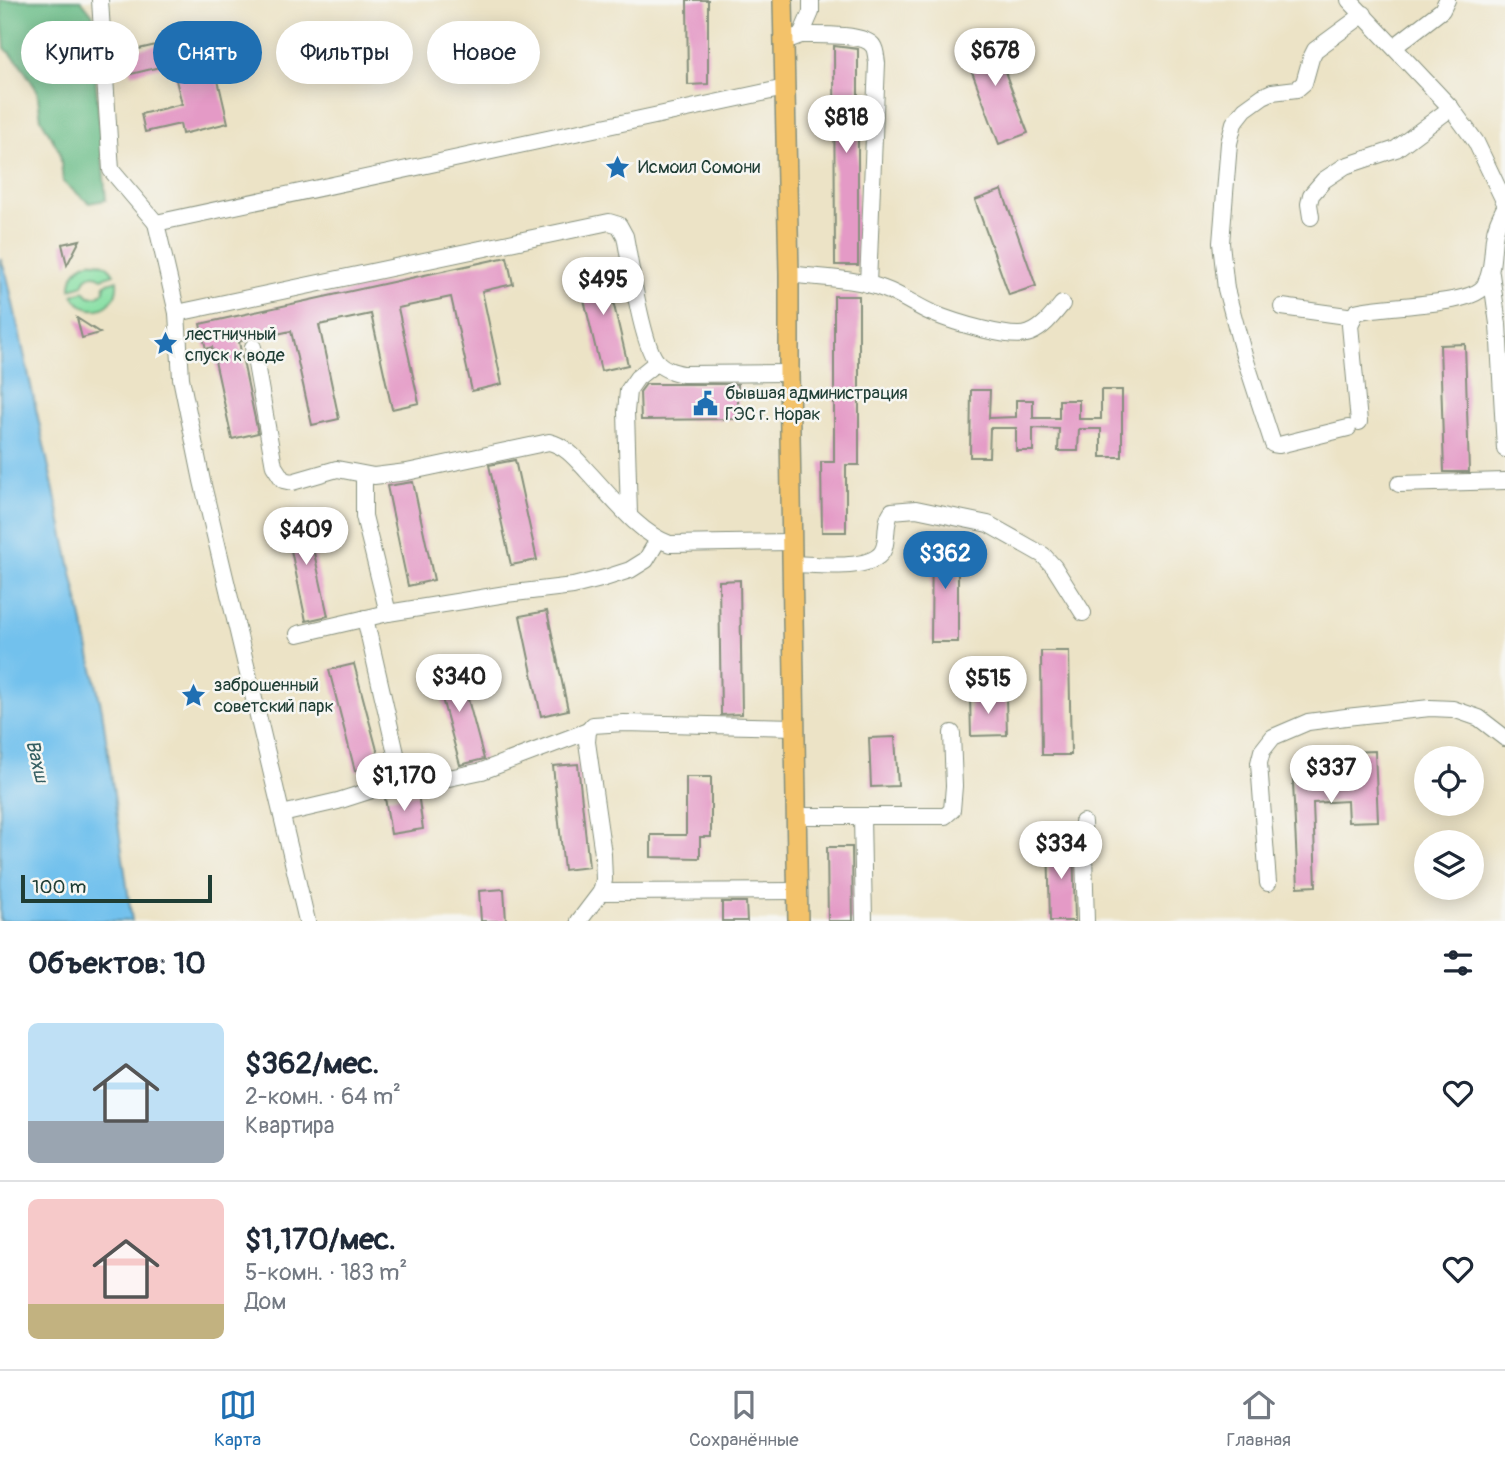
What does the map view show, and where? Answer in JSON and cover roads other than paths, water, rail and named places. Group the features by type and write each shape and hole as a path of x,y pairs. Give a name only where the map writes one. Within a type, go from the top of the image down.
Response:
{"main road":[{"path":"783,0 793,38 785,88 798,921"}],"street":[{"path":"100,0 111,170 156,223 177,313 181,378 202,481 307,921"},
{"path":"793,38 811,12 811,0"},
{"path":"1349,0 1451,108 1476,142 1505,205 1494,235 1491,271 1498,324 1505,449"},
{"path":"1394,47 1441,10 1447,0"},
{"path":"1364,14 1315,50 1304,83 1297,89 1272,92 1245,109 1234,123 1229,143 1221,243 1226,289 1273,444 1279,445 1354,425 1350,325 1356,312 1368,308 1470,297 1484,288 1491,271"},
{"path":"793,38 850,37 866,40 874,47 877,63 868,284"},
{"path":"156,223 785,88"},
{"path":"1311,217 1311,195 1324,180 1345,166 1396,149 1451,108"},
{"path":"177,313 608,222 619,225 625,236 643,330 657,362 671,371 683,374 789,373"},
{"path":"789,274 868,284 887,290 933,314 984,330 1020,336 1032,333 1049,320 1062,304"},
{"path":"1282,307 1354,317"},
{"path":"253,347 274,466 283,480 292,482 337,469 374,476 407,472 549,442 559,444 570,453 629,515 658,540 670,544 792,542"},
{"path":"629,515 626,412 628,391 637,378 657,362"},
{"path":"364,475 364,516 388,612"},
{"path":"1399,484 1505,481"},
{"path":"792,564 852,565 870,562 880,556 885,547 888,517 892,512 916,509 988,524 1037,551 1054,567 1083,613"},
{"path":"298,634 388,612 573,586 605,578 630,570 646,560 658,540"},
{"path":"365,618 397,758 394,783"},
{"path":"1268,883 1259,763 1262,751 1273,737 1308,722 1430,708 1452,709 1479,718 1505,738"},
{"path":"282,814 338,801 394,783 430,782 482,771 588,731 593,725 604,723 795,727"},
{"path":"579,921 601,892 604,880 603,854 587,742 588,731"},
{"path":"796,816 945,816 952,810 952,733"},
{"path":"862,816 864,921"},
{"path":"1083,822 1086,921"},
{"path":"601,892 797,891"}],"water":[{"name":"Вахш","path":"0,258 7,276 102,710 132,921 0,921"}],"place":[{"name":"Исмоил Сомони","path":"618,167"},
{"name":"лестничный спуск к воде","path":"165,344"},
{"name":"бывшая администрация ГЭС г. Норак","path":"705,403"},
{"name":"заброшенный советский парк","path":"194,695"}]}
